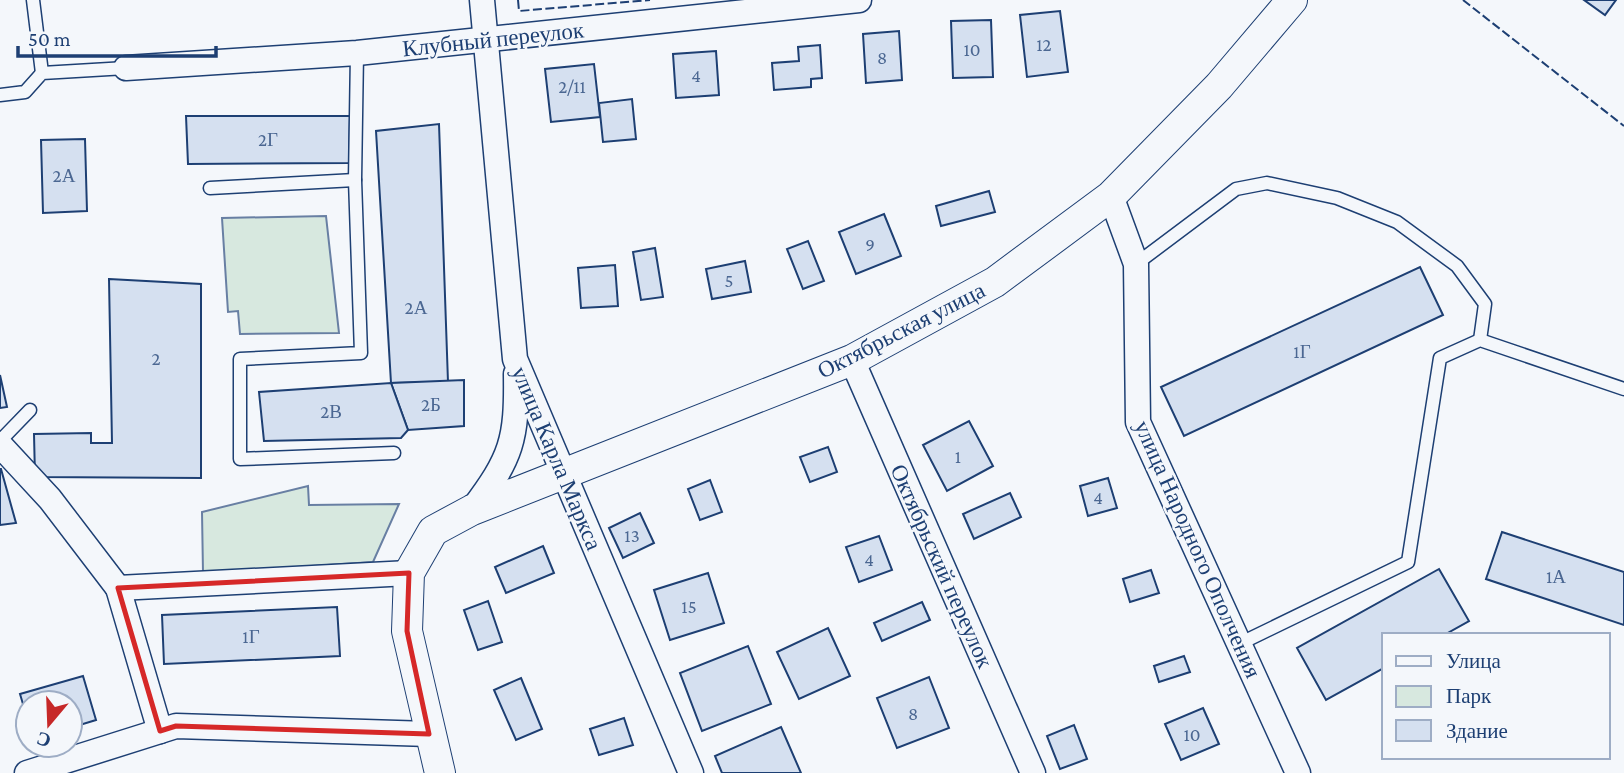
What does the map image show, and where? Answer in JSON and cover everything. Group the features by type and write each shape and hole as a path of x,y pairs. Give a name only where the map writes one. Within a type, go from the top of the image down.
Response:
{"street":[{"name":"улица Карла Маркса","path":"482,0 515,359 691,773"},
{"name":"Клубный переулок","path":"126,68 357,53 859,0"},
{"name":"Октябрьская улица","path":"409,573 433,531 472,510 852,360 995,282 1111,195 1219,86 1292,0"},
{"name":"улица Народного Ополчения","path":"1111,195 1136,264 1138,422 1298,773"},
{"path":"472,510 498,476 513,444 515,359"},
{"name":"Октябрьский переулок","path":"852,360 1033,773"},
{"path":"0,443 50,499 118,588 160,731"},
{"path":"118,588 409,573 407,631 440,773"},
{"path":"27,773 176,726 429,734"}],"lane":[{"path":"33,0 42,73"},
{"path":"357,53 355,180 360,353 240,359 240,458 394,453"},
{"path":"0,95 25,92 42,73 126,68"},
{"path":"209,188 355,180"},
{"path":"1136,264 1236,190 1267,183 1304,189 1337,198 1396,222 1457,265 1485,304 1480,340"},
{"path":"1239,644 1408,562 1440,358 1480,340 1624,389"},
{"path":"0,443 30,410"}],"highlighted area":[{"path":"409,573 407,631 429,734 176,726 160,731 118,588"}],"green space":[{"path":"326,216 339,333 240,334 238,311 228,312 222,218"},
{"path":"308,486 309,505 399,504 373,562 203,573 202,512"}],"building":[{"path":"1584,0 1616,0 1605,15"},
{"path":"1060,11 1068,72 1027,77 1020,15"},
{"path":"991,20 993,77 953,78 951,21"},
{"path":"899,31 902,80 866,83 863,34"},
{"path":"820,45 822,78 811,79 811,87 774,90 772,63 799,61 798,47"},
{"path":"716,51 719,95 676,98 673,54"},
{"path":"594,64 600,117 551,122 545,69"},
{"path":"632,99 636,139 603,142 599,103"},
{"path":"186,116 350,116 349,163 188,164"},
{"path":"439,124 448,382 391,383 376,131"},
{"path":"85,139 87,211 43,213 41,140"},
{"path":"989,191 995,212 941,226 936,206"},
{"path":"884,214 901,256 856,274 839,232"},
{"path":"808,241 824,281 803,289 787,249"},
{"path":"655,248 663,297 641,300 633,252"},
{"path":"745,261 751,292 712,299 706,269"},
{"path":"615,265 618,306 581,308 578,268"},
{"path":"1420,267 1443,315 1184,436 1161,387"},
{"path":"109,279 201,284 201,478 35,477 34,434 91,433 91,443 112,443"},
{"path":"0,375 7,407 0,408"},
{"path":"464,380 464,426 408,430 391,383"},
{"path":"391,383 408,430 401,438 264,441 259,392"},
{"path":"969,421 993,466 947,491 923,445"},
{"path":"828,447 837,472 810,482 800,457"},
{"path":"1,469 16,523 0,525"},
{"path":"1108,478 1117,508 1088,516 1080,486"},
{"path":"710,480 722,512 700,520 688,489"},
{"path":"1010,493 1021,517 974,539 963,514"},
{"path":"640,513 654,543 623,558 609,528"},
{"path":"1502,532 1624,572 1624,625 1486,579"},
{"path":"879,536 892,570 859,582 846,547"},
{"path":"543,546 554,573 506,593 495,567"},
{"path":"1439,569 1469,621 1448,633 1382,633 1382,669 1326,700 1297,648"},
{"path":"1151,570 1159,593 1130,602 1123,579"},
{"path":"708,573 724,623 670,640 654,590"},
{"path":"488,601 502,642 478,650 464,610"},
{"path":"922,602 930,620 882,641 874,623"},
{"path":"337,607 340,656 164,664 162,615"},
{"path":"828,628 850,676 799,699 777,652"},
{"path":"748,646 771,704 702,731 680,673"},
{"path":"1184,656 1190,672 1159,682 1154,666"},
{"path":"83,676 96,720 84,724 84,689 38,689"},
{"path":"929,677 949,728 897,748 877,698"},
{"path":"521,678 542,729 516,740 494,690"},
{"path":"1203,708 1219,744 1181,760 1165,724"},
{"path":"624,718 633,745 599,755 590,729"},
{"path":"1074,725 1087,759 1060,769 1047,736"},
{"path":"781,727 801,773 722,773 715,756"}],"fence":[{"path":"518,0 519,11 650,0"},
{"path":"1463,0 1624,126"}]}
